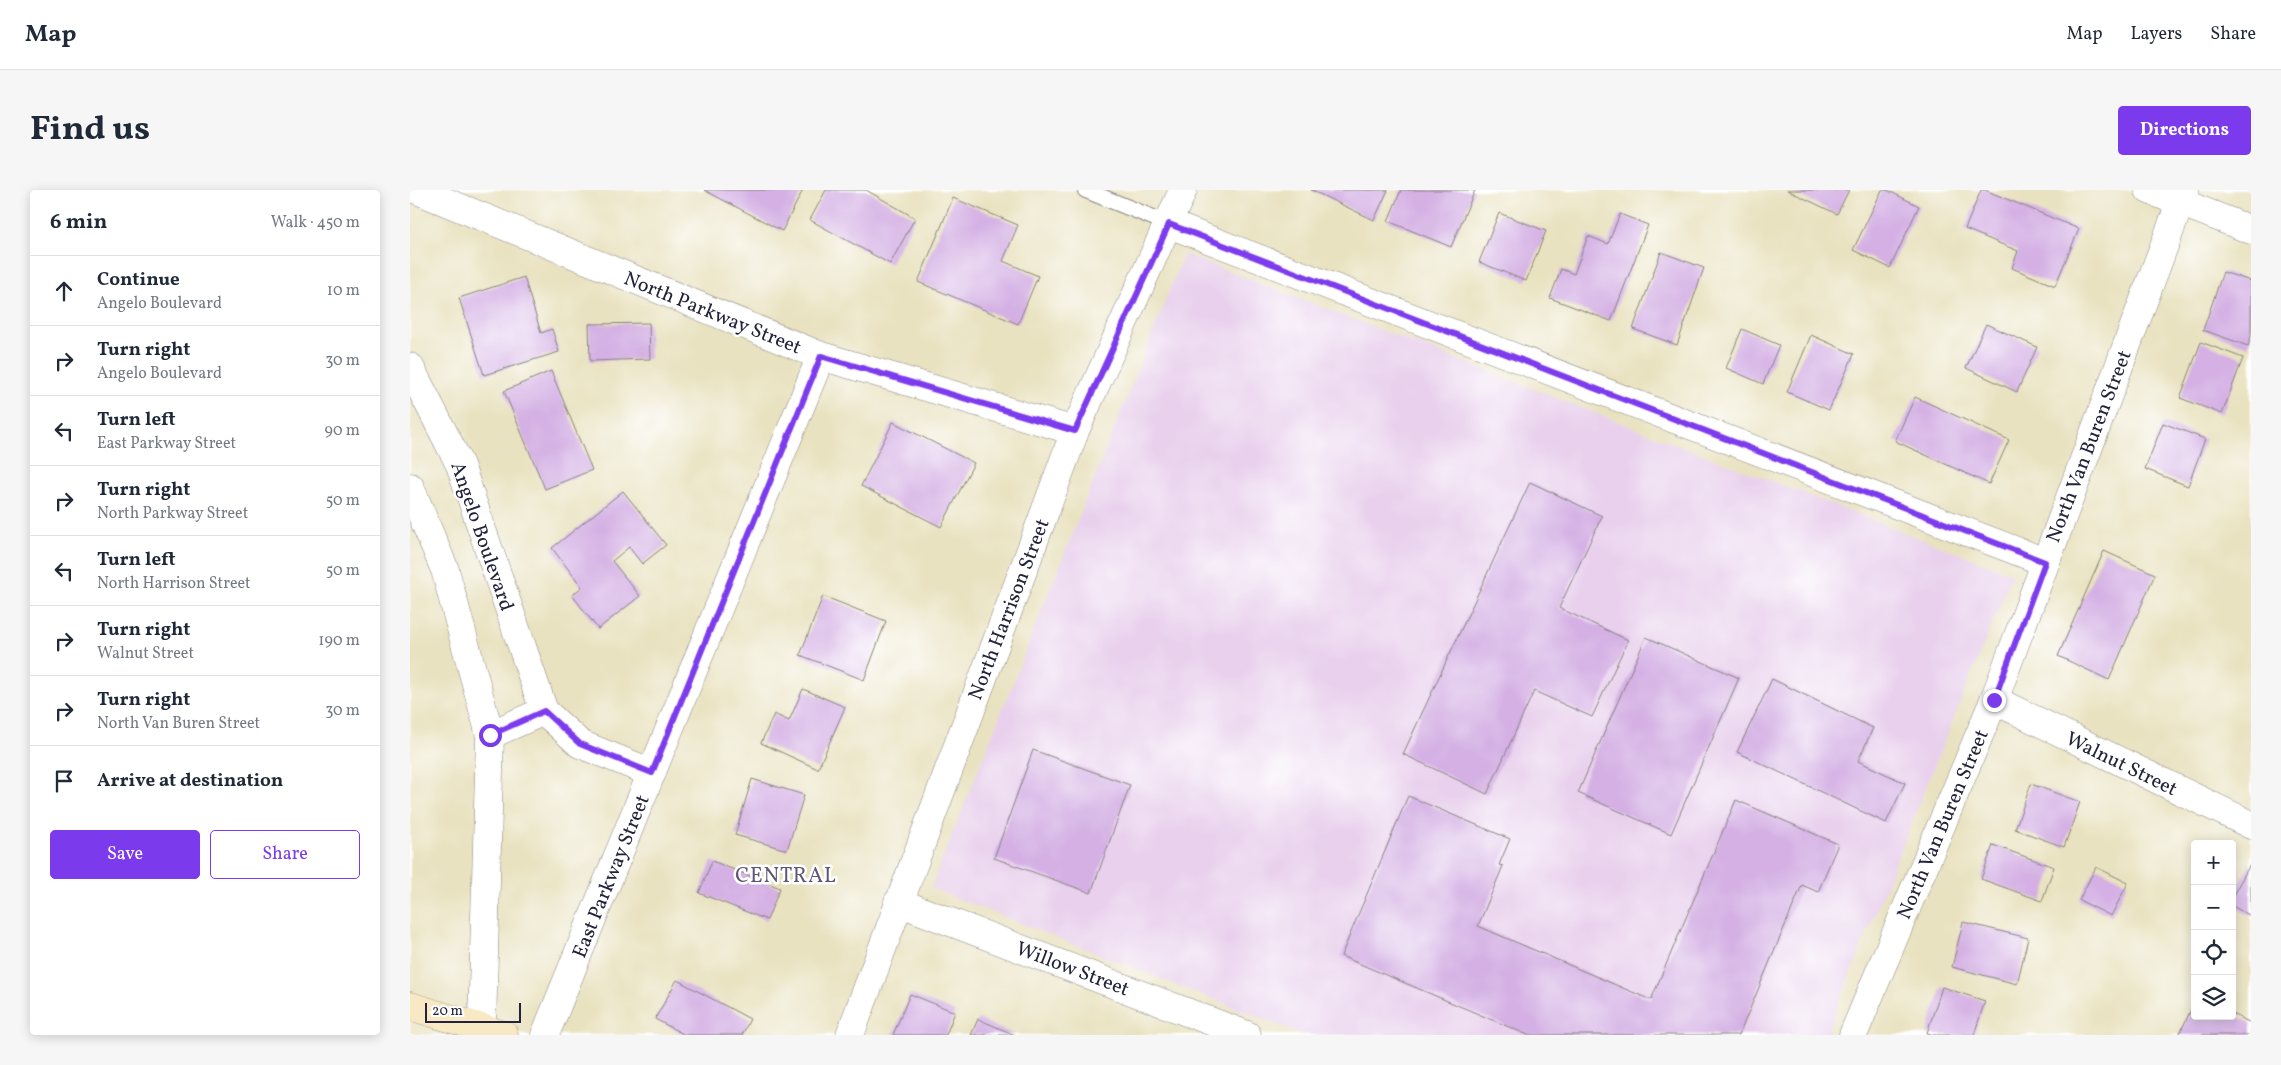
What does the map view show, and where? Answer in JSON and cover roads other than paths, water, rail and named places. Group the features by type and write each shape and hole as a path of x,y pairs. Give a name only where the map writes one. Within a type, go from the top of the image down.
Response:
{"main road":[{"path":"410,1006 493,1031"}],"street":[{"name":"North Parkway Street","path":"416,190 821,356 1075,431"},
{"name":"North Harrison Street","path":"850,1035 1075,431 1183,190"},
{"path":"2149,190 2183,196 2251,230"},
{"name":"North Van Buren Street","path":"1853,1035 1994,700 2183,196"},
{"path":"1169,224 2045,562"},
{"name":"East Parkway Street","path":"545,1035 821,356"},
{"name":"Angelo Boulevard","path":"410,367 460,465 544,711 580,744 652,773"},
{"path":"410,487 446,570 490,735 493,1031"},
{"name":"Walnut Street","path":"1994,700 2251,826"},
{"path":"490,735 544,711"},
{"name":"Willow Street","path":"898,902 1247,1035"}],"lane":[{"path":"1085,190 1169,224"}],"district":[{"name":"CENTRAL","path":"786,875"}]}
